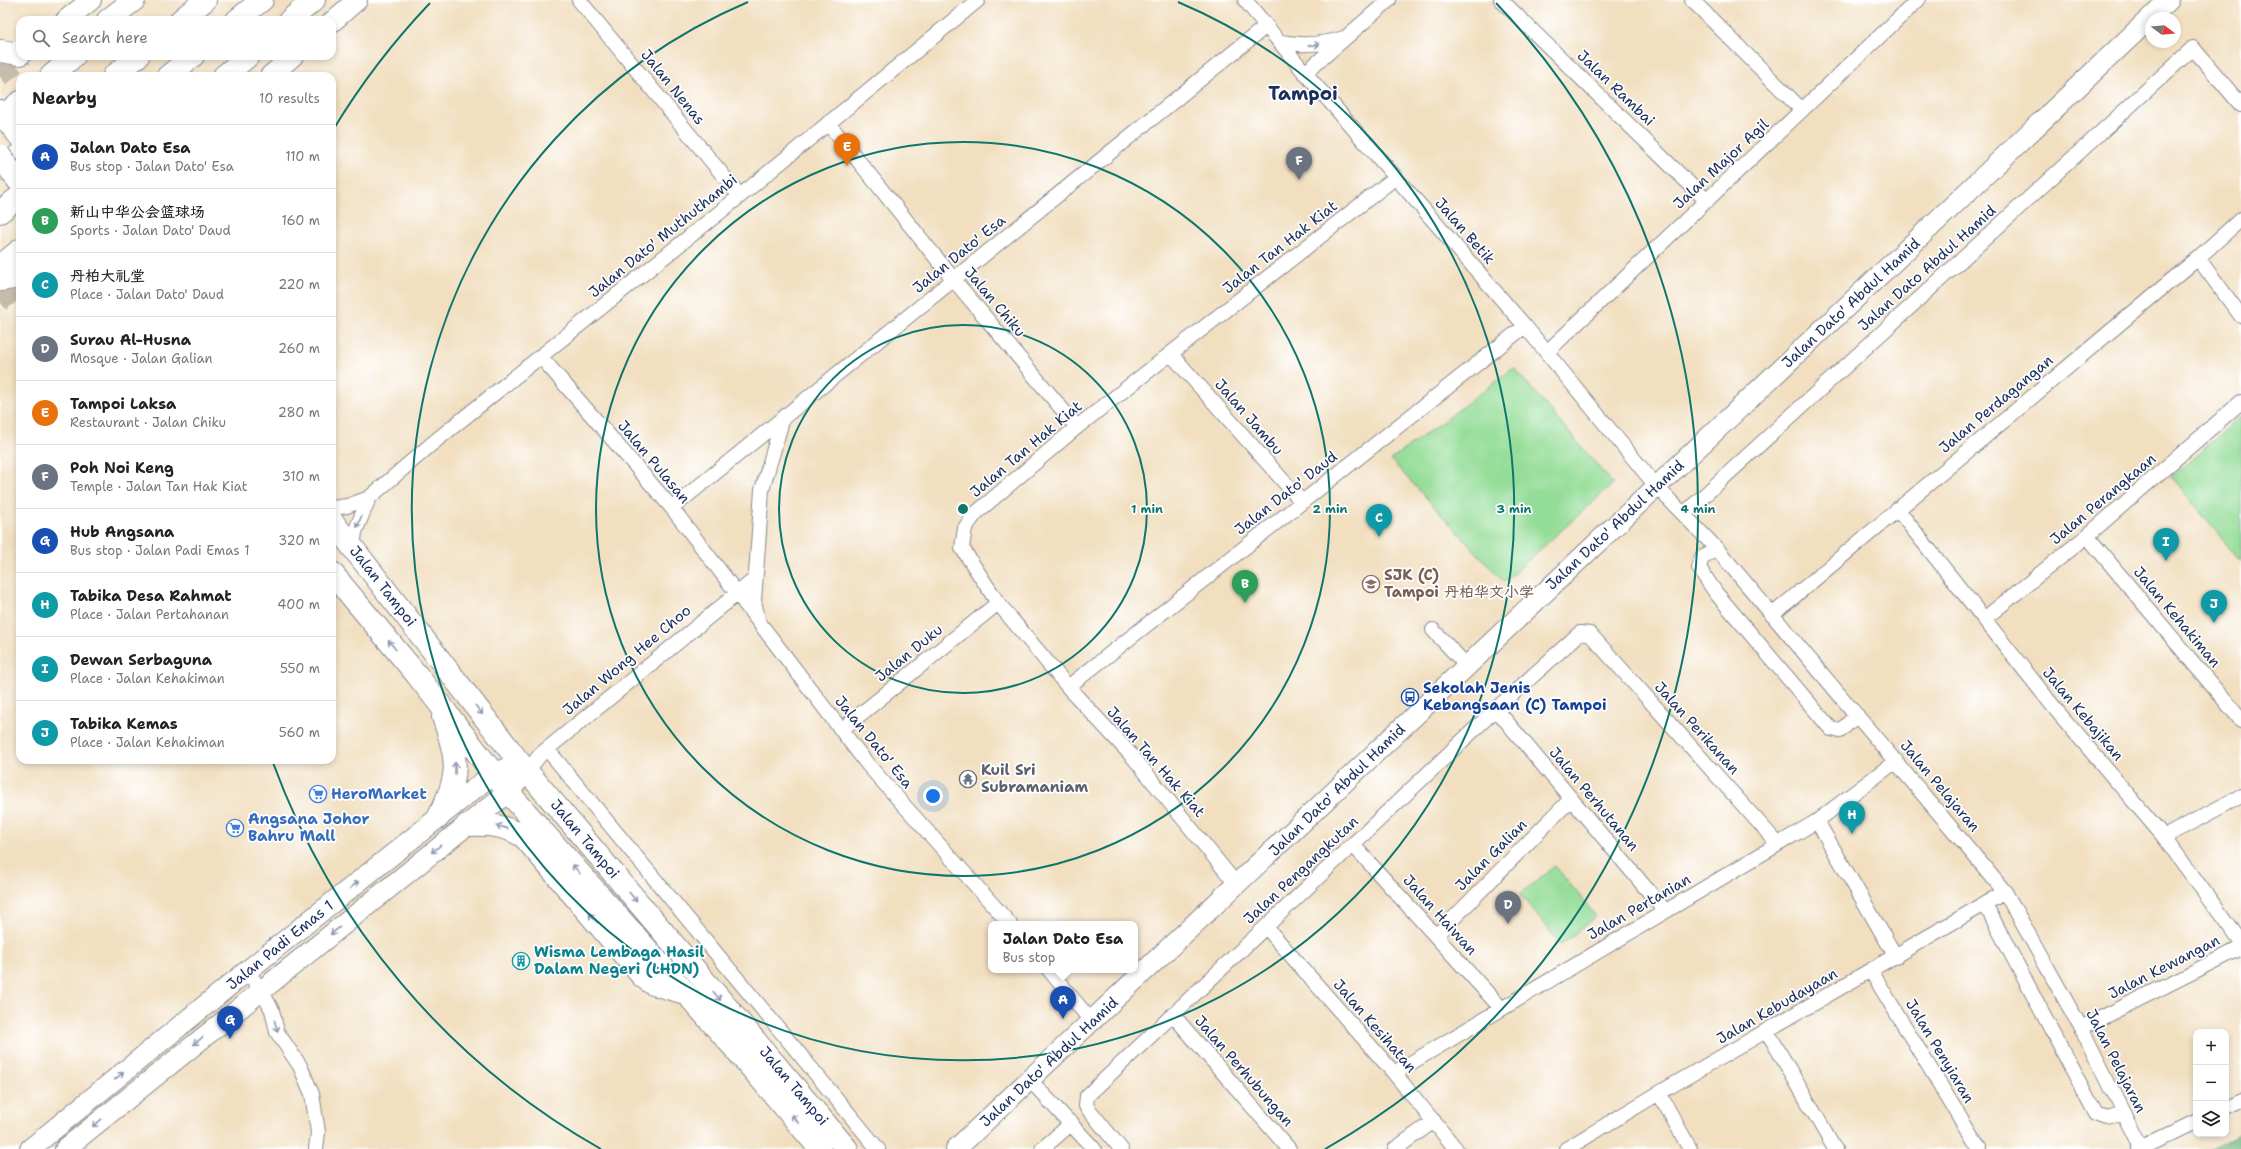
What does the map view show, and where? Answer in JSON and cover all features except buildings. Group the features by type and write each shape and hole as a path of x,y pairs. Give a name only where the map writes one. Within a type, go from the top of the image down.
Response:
{"main road":[{"path":"113,16 134,0"},
{"path":"122,16 140,0"},
{"path":"186,16 205,0"},
{"path":"242,16 262,0"},
{"path":"295,16 314,0"},
{"path":"0,51 16,53"},
{"path":"55,72 69,60"},
{"path":"119,72 133,60"},
{"path":"173,72 188,60"},
{"path":"229,72 243,60"},
{"path":"16,105 1,115 16,132"},
{"path":"0,156 16,178"},
{"path":"0,170 16,157"},
{"path":"0,212 16,199"},
{"path":"0,266 16,253"},
{"path":"0,280 16,278"},
{"name":"Jalan Tampoi","path":"336,526 523,767 847,1149"},
{"name":"Jalan Tampoi","path":"336,578 508,792 820,1149"},
{"path":"438,703 451,737 455,772 452,792 438,818"},
{"path":"467,825 488,824 501,826 524,837 642,976 653,984 685,993"}],"street":[{"path":"336,18 357,0"},
{"name":"Jalan Dato' Muthuthambi","path":"336,507 347,506 369,498 434,442 740,196 978,0"},
{"name":"Jalan Betik","path":"1245,0 1305,73 1547,352 1656,486"},
{"path":"1305,73 1389,0"},
{"name":"Jalan Rambai","path":"1502,0 1707,201"},
{"path":"1692,0 1802,110"},
{"name":"Jalan Major Agil","path":"1547,352 1918,0"},
{"name":"Jalan Dato' Abdul Hamid","path":"956,1149 1093,1023 1656,486 1921,238 2169,0"},
{"name":"Jalan Nenas","path":"581,1 740,196"},
{"name":"Jalan Dato' Esa","path":"672,508 782,421 1266,26"},
{"path":"1280,42 1303,46 1328,43 1348,37"},
{"name":"Jalan Dato Abdul Hamid","path":"1684,514 2193,48 2241,105"},
{"path":"275,72 288,60"},
{"name":"Jalan Chiku","path":"828,123 954,280 1077,427"},
{"name":"Jalan Tan Hak Kiat","path":"1237,885 1133,757 1068,687 998,603 962,548 965,528 976,513 1077,427 1396,177"},
{"name":"Jalan Perdagangan","path":"1772,615 1896,509 2198,258 2241,219"},
{"path":"2198,258 2241,316"},
{"name":"Jalan Dato' Daud","path":"1068,687 1525,326"},
{"name":"Jalan Jambu","path":"1171,354 1302,502"},
{"name":"Jalan Pulasan","path":"541,357 672,508 735,593"},
{"name":"Jalan Perangkaan","path":"1984,619 2087,536 2241,402"},
{"path":"759,625 754,601 762,490 782,421"},
{"name":"Jalan Pelajaran","path":"1656,486 1717,549 2006,892 2081,1028 2139,1148"},
{"name":"Jalan Dato' Muthuthambi","path":"353,548 355,532 369,498"},
{"name":"Jalan Kebajikan","path":"1896,509 2057,711 2164,837 2241,942"},
{"name":"Jalan Kehakiman","path":"2087,536 2241,720"},
{"path":"1717,549 1702,557 1699,568 1726,605 1831,729 1840,731 1857,715"},
{"name":"Jalan Wong Hee Choo","path":"523,767 735,593 755,579"},
{"name":"Jalan Dato' Esa","path":"735,593 868,765 1007,921"},
{"name":"Jalan Duku","path":"841,730 998,603"},
{"path":"1433,630 1467,666"},
{"name":"Jalan Pengangkutan","path":"1121,1149 1086,1106 1087,1096 1496,709 1580,634 1590,634"},
{"name":"Jalan Perikanan","path":"1590,634 1778,844"},
{"name":"Jalan Perhutanan","path":"1496,709 1665,911"},
{"path":"544,751 878,1149"},
{"name":"Jalan Pertanian","path":"1394,1073 1501,1008 1817,822 1896,761"},
{"name":"Jalan Padi Emas 1","path":"30,1149 247,971 494,773 523,767"},
{"name":"Jalan Padi Emas 1","path":"69,1148 261,990 508,792 523,767"},
{"path":"2164,837 2241,796"},
{"name":"Jalan Galian","path":"1436,936 1571,798"},
{"path":"1817,822 1896,957"},
{"name":"Jalan Haiwan","path":"1353,845 1501,1008"},
{"name":"Jalan Kebudayaan","path":"1566,1149 1659,1093 2006,892"},
{"path":"1985,904 2096,1114 2107,1118 2122,1113"},
{"name":"Jalan Kesihatan","path":"1266,927 1394,1073 1456,1149"},
{"name":"Jalan Kewangan","path":"2081,1028 2241,948"},
{"path":"247,971 261,990 272,1010 277,1032 300,1066 312,1094 318,1132 316,1149"},
{"name":"Jalan Penyiaran","path":"1872,971 1979,1149"},
{"path":"1051,973 1093,1023"},
{"name":"Jalan Perhubungan","path":"1173,1015 1289,1149"},
{"path":"1767,1031 1835,1149"},
{"path":"1030,1080 1072,1123 1094,1149"},
{"path":"1659,1093 1690,1149"},
{"path":"2229,1106 2241,1100"},
{"path":"1395,1149 1434,1122"},
{"path":"2139,1148 2193,1122"},
{"path":"1042,1149 1072,1123"},
{"path":"57,1127 69,1148"}],"green space":[{"path":"1514,368 1613,484 1504,582 1391,460"},
{"path":"2241,417 2241,562 2171,477"},
{"path":"1555,866 1596,916 1561,945 1520,894"},
{"path":"2241,1134 2241,1149 2210,1149"}],"tunnel":[{"path":"0,77 19,60"},
{"path":"0,302 16,289"}],"place":[{"name":"Tampoi Laksa","path":"847,166"},
{"name":"Poh Noi Keng","path":"1299,180"},
{"name":"丹柏大礼堂","path":"1379,537"},
{"name":"Dewan Serbaguna","path":"2166,561"},
{"name":"SJK (C) Tampoi 丹柏华文小学","path":"1371,584"},
{"name":"新山中华公会篮球场","path":"1245,603"},
{"name":"Tabika Kemas","path":"2214,623"},
{"name":"Sekolah Jenis Kebangsaan (C) Tampoi","path":"1410,697"},
{"name":"Kuil Sri Subramaniam","path":"968,779"},
{"name":"HeroMarket","path":"318,794"},
{"name":"Angsana Johor Bahru Mall","path":"235,828"},
{"name":"Tabika Desa Rahmat","path":"1852,834"},
{"name":"Surau Al-Husna","path":"1508,924"},
{"name":"Wisma Lembaga Hasil Dalam Negeri (LHDN)","path":"521,961"},
{"name":"Jalan Dato Esa","path":"1063,1019"},
{"name":"Hub Angsana","path":"230,1039"}],"district":[{"name":"Tampoi","path":"1303,93"}]}
